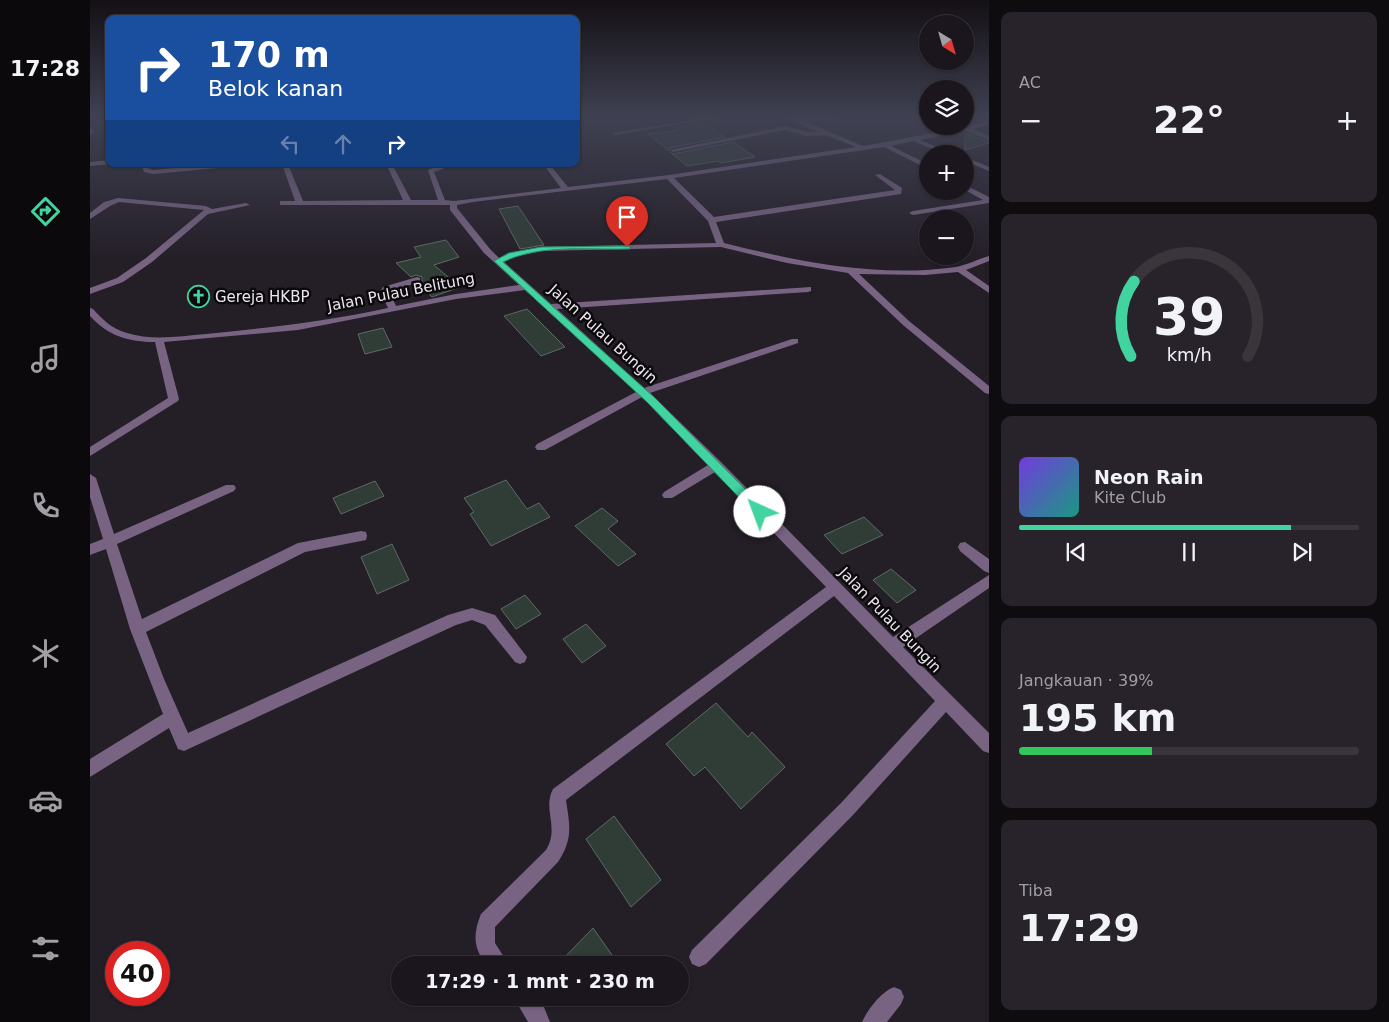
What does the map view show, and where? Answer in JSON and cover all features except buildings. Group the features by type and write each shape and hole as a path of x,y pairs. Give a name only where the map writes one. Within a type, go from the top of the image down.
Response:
{"street":[{"path":"283,203 442,202 454,204 751,165"},
{"path":"145,167 146,170 153,172 207,167"},
{"path":"286,167 300,203"},
{"path":"390,167 408,202"},
{"path":"439,167 430,171 442,202"},
{"path":"548,167 566,189"},
{"path":"712,220 899,191 878,175"},
{"path":"669,177 712,220 721,245"},
{"path":"974,192 989,200"},
{"path":"90,217 107,204 118,200 206,208 208,209 206,212"},
{"path":"933,210 989,200"},
{"name":"Jalan Pulau Bungin","path":"454,204 453,208 457,214 493,257 551,307 643,392 989,745"},
{"path":"90,291 126,276 206,212 246,205"},
{"path":"913,213 919,212"},
{"path":"493,257 541,249 721,245 786,261 851,271 925,272 960,269 989,258"},
{"path":"960,269 989,290"},
{"path":"851,271 906,323 989,391"},
{"name":"Jalan Pulau Belitung","path":"488,290 511,274"},
{"path":"390,302 384,292 386,289 417,280"},
{"name":"Jalan Pulau Belitung","path":"90,312 112,331 159,340 296,327 390,302 528,287"},
{"path":"551,307 808,289"},
{"path":"90,452 174,399 159,340"},
{"path":"541,446 599,417 643,392 795,340"},
{"path":"668,495 717,466"},
{"path":"90,478 137,629 172,718 184,743 444,624 472,614 490,620 520,657"},
{"path":"90,550 230,488"},
{"path":"137,629 303,546 361,536"},
{"path":"965,548 989,567"},
{"path":"892,645 989,581"},
{"path":"492,956 485,948 484,929 488,921 552,856 563,838 557,799 559,795 836,587"},
{"path":"699,956 847,809 946,701"},
{"path":"90,769 172,718"},
{"path":"873,1022 894,997"},
{"path":"531,1006 536,1012 538,1022"}],"place":[{"name":"Gereja HKBP","path":"199,297"}],"route":[{"path":"627,247 541,249 512,254 498,261 652,400 760,512"}]}
